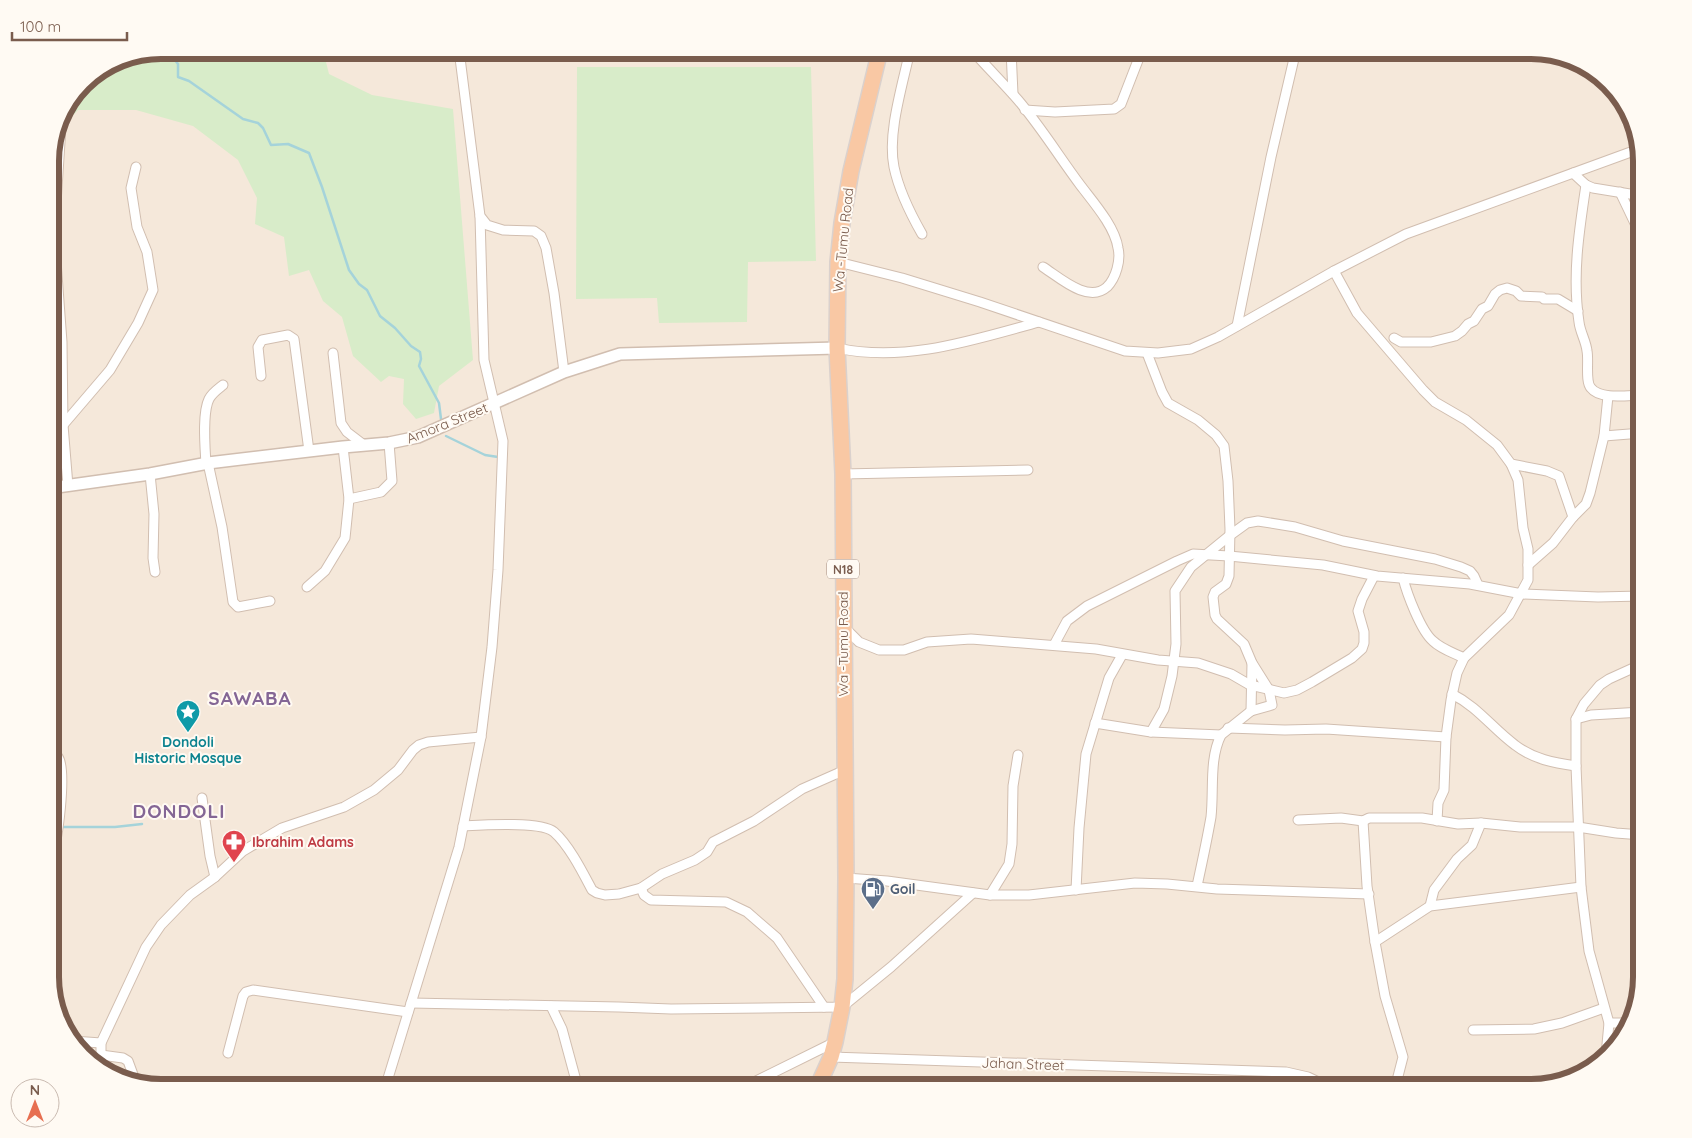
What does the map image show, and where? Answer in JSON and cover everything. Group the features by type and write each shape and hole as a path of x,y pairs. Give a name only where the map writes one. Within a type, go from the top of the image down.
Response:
{"highway":[{"name":"Wa -Tumu Road","path":"821,1079 831,1057 835,1042 842,1007 844,979 846,878 842,474 837,348 838,262 842,223 851,171 877,59"}],"street":[{"path":"388,1079 463,826 481,737 492,647 498,570 503,441 484,360 480,216 460,59"},
{"path":"908,59 894,126 892,147 894,167 906,204 922,234"},
{"path":"980,59 1013,94 1100,212 1114,234 1119,248 1118,264 1113,280 1106,288 1097,292 1080,292 1043,267"},
{"path":"1011,59 1013,94"},
{"path":"1025,110 1055,112 1114,109 1121,104 1138,59"},
{"path":"1237,326 1271,158 1294,59"},
{"path":"838,262 902,278 980,302 1125,352 1158,353 1191,349 1406,234 1632,151"},
{"path":"63,425 110,370 138,323 152,290 148,252 137,227 131,188 136,167"},
{"path":"1573,173 1586,185 1593,188 1633,194"},
{"path":"1586,185 1575,265 1579,322 1587,348 1588,383 1591,389 1608,396 1633,395"},
{"path":"1620,192 1633,219"},
{"path":"480,216 487,225 503,230 534,231 541,236 546,248 554,293 564,372"},
{"path":"1334,271 1358,313 1423,390 1435,402 1466,420 1497,445 1511,464 1518,480 1523,528 1528,549 1528,580 1509,616 1464,658 1457,672 1446,737 1444,790 1438,803 1437,821"},
{"path":"1394,338 1401,342 1431,342 1455,336 1474,321 1482,309 1488,306 1495,294 1507,288 1521,296 1558,299 1578,311"},
{"path":"59,302 62,342 63,425 68,486"},
{"path":"837,348 854,352 888,354 929,350 1039,322"},
{"path":"261,376 258,347 262,340 288,335 294,339 309,451"},
{"name":"Amora Street","path":"59,487 150,474 207,463 343,447 389,444 418,437 564,372 620,354 837,348"},
{"path":"333,353 341,423 347,432 364,445"},
{"path":"1147,353 1168,403 1198,420 1216,435 1224,446 1228,481 1228,581 1215,592 1213,597 1215,615 1244,644 1252,663 1269,690 1272,705 1251,711 1220,735 1214,762 1211,815 1197,886"},
{"path":"223,385 212,394 208,401 205,427 207,463 222,527 233,602 238,607 270,601"},
{"path":"1528,565 1553,543 1586,504 1604,436 1608,396"},
{"path":"1604,436 1633,434"},
{"path":"349,499 381,492 392,481 389,444"},
{"path":"307,587 324,571 345,538 349,499 343,447"},
{"path":"1511,464 1547,471 1559,476 1573,518"},
{"path":"842,474 1028,470"},
{"path":"150,474 154,514 153,558 155,572"},
{"path":"1151,732 1164,709 1174,662 1176,644 1175,591 1190,567 1247,523 1258,521 1294,527 1343,541 1435,559 1461,567 1474,576 1478,585"},
{"path":"1054,645 1067,621 1087,606 1193,554 1323,566 1374,576 1478,585 1522,594 1598,597 1633,596"},
{"path":"843,625 859,642 879,650 904,650 927,642 971,639 1096,649 1122,655 1174,662 1198,663 1230,674 1250,685 1284,693 1297,690 1362,649 1364,632 1358,610 1374,576"},
{"path":"1403,578 1406,591 1425,634 1433,642 1464,658"},
{"path":"1076,890 1079,828 1086,754 1109,678 1122,655"},
{"path":"1251,711 1250,685 1252,663"},
{"path":"1607,1045 1609,1023 1589,951 1581,887 1576,719 1584,704 1600,685 1633,668"},
{"path":"1452,694 1466,701 1515,745 1540,759 1576,766"},
{"path":"1576,719 1591,715 1633,713"},
{"path":"1095,724 1151,732 1220,735"},
{"path":"1228,728 1326,729 1446,737"},
{"path":"101,1060 101,1043 146,947 161,925 190,895 215,878 243,852 282,828 344,807 374,790 398,770 419,745 428,742 481,737"},
{"path":"990,895 1010,864 1013,786 1018,755"},
{"path":"59,758 62,769 59,827"},
{"path":"463,826 514,825 542,827 553,831 566,846 592,890 597,893 626,893 641,888 662,874 695,860 707,852 713,842 754,821 802,789 845,770"},
{"path":"202,798 215,878"},
{"path":"1298,820 1341,818 1363,821 1369,818 1422,818 1458,824 1520,828 1578,827 1633,836"},
{"path":"1363,821 1367,886 1385,996 1403,1057 1397,1079"},
{"path":"1430,906 1434,890 1457,859 1472,845 1481,824"},
{"path":"846,878 887,881 990,895 1029,895 1135,883 1197,886 1225,890 1369,894"},
{"path":"1376,942 1430,906 1581,887"},
{"path":"641,888 644,895 651,900 726,902 746,912 777,938 824,1007"},
{"path":"228,1054 243,996 246,992 253,990 409,1007 551,1006 671,1009 842,1007 891,967 973,893"},
{"path":"551,1006 562,1029 576,1079"},
{"path":"1473,1030 1534,1029 1562,1023 1604,1008"},
{"path":"1609,1023 1622,1023"},
{"path":"82,1042 101,1043"},
{"path":"760,1079 835,1042"},
{"path":"101,1055 123,1058 128,1061 133,1075"},
{"name":"Jahan Street","path":"831,1057 1286,1072 1312,1079"}],"shaded area":[{"path":"1531,59 1564,64 1588,76 1603,89 1620,110 1630,134 1633,161 1633,977 1630,1004 1616,1034 1603,1049 1582,1066 1558,1076 1531,1079 154,1079 128,1074 104,1062 89,1049 72,1028 62,1004 59,984 59,154 62,134 69,116 84,94 104,76 116,69 134,62 147,60"}],"green space":[{"path":"161,59 325,59 329,74 372,95 453,109 473,360 439,386 434,413 416,419 403,404 404,379 389,376 381,382 353,356 342,317 323,301 309,270 289,276 284,237 255,224 257,198 238,160 193,126 136,110 78,110 67,122 76,104 84,94 104,76 134,62"},
{"path":"577,67 811,67 816,261 748,262 747,322 659,323 657,298 576,299"}],"waterway":[{"path":"174,59 178,64 178,77 189,81 243,119 258,123 263,128 271,145 288,144 309,153 349,270 359,284 367,290 380,316 395,328 411,346 420,352 419,366 439,403 441,419"},
{"path":"446,436 485,455 498,457"},
{"path":"61,827 115,827 142,824"}],"place":[{"name":"Dondoli Historic Mosque","path":"188,733"},
{"name":"Ibrahim Adams","path":"234,863"},
{"name":"Goil","path":"873,910"}],"district":[{"name":"SAWABA","path":"250,698"},
{"name":"DONDOLI","path":"179,811"}]}
